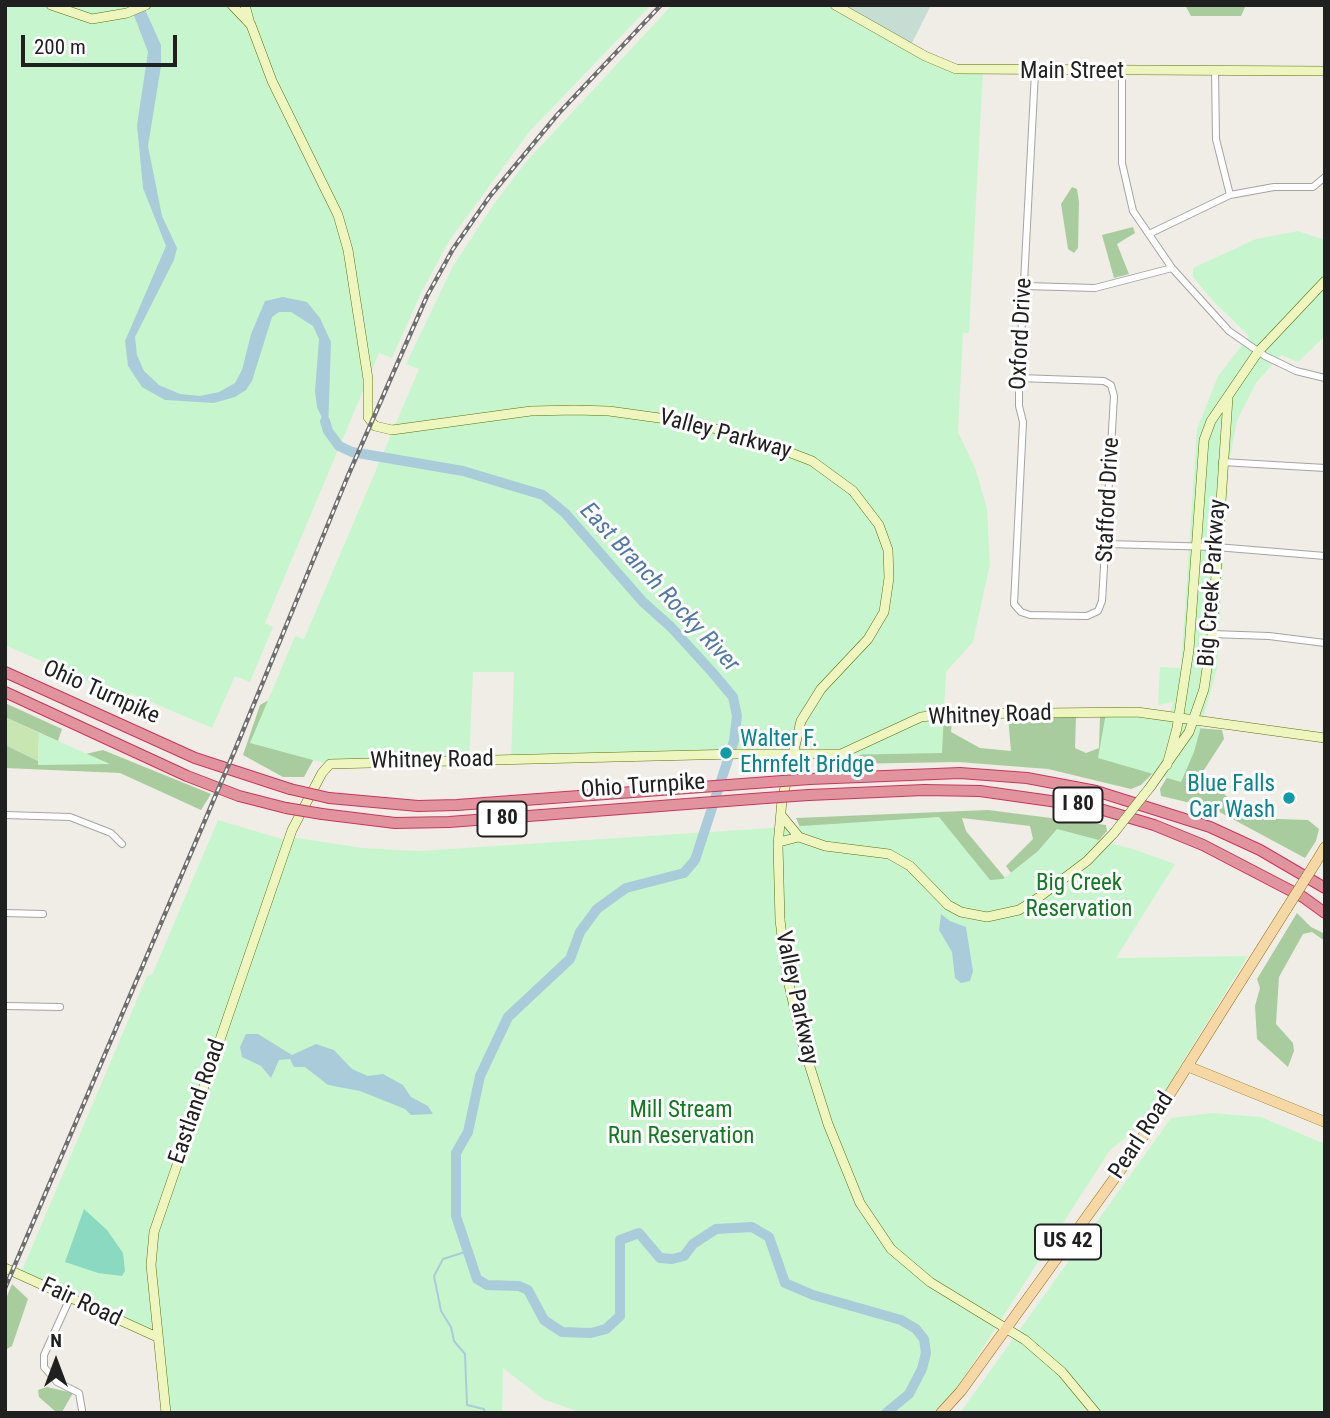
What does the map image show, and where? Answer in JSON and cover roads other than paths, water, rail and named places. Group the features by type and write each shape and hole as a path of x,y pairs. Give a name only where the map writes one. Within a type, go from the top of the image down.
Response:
{"highway":[{"name":"Ohio Turnpike","path":"5,672 194,758 290,789 329,798 418,806 457,805 810,779 960,773 1027,778 1096,791 1210,827 1260,850 1325,888"},
{"name":"Ohio Turnpike","path":"5,692 187,776 239,796 286,808 395,823 449,822 809,795 924,790 980,791 1093,807 1154,825 1203,845 1303,897 1325,913"}],"main road":[{"name":"Pearl Road","path":"941,1413 1132,1154 1325,847"},
{"path":"1187,1066 1283,1102 1325,1122"}],"street":[{"path":"51,5 92,19 127,13 146,5"},
{"name":"Valley Parkway","path":"232,5 251,25 272,81 344,233 368,379 368,417 375,426 393,430 531,411 609,411 653,416 719,429 795,452 834,475 868,508 888,550 890,578 884,612 868,639 821,688 801,721 791,754 781,815 780,920 795,1012 828,1124 860,1203 875,1227 907,1265 940,1289 1006,1328 1062,1372 1096,1413"},
{"path":"245,5 251,25"},
{"name":"Main Street","path":"835,5 925,56 956,69 1035,72 1325,71"},
{"path":"1215,70 1216,139 1230,195"},
{"path":"1122,71 1124,175 1133,211 1172,268 1229,331 1258,352 1296,371 1325,378"},
{"name":"Oxford Drive","path":"1014,596 1023,422 1019,405 1019,378 1035,72"},
{"path":"1149,234 1230,195 1275,187 1313,187 1325,177"},
{"path":"1024,286 1095,288 1172,268"},
{"name":"Big Creek Parkway","path":"1167,765 1179,716 1189,650 1204,440 1211,421 1258,352 1325,281"},
{"name":"Stafford Drive","path":"1014,596 1014,604 1021,612 1030,615 1087,616 1098,611 1102,601 1107,544 1114,396 1111,386 1104,381 1019,378"},
{"name":"Big Creek Parkway","path":"799,837 825,846 890,854 910,866 948,905 961,912 987,917 1019,909 1087,862 1114,833 1167,765 1196,718 1209,663 1212,634 1221,462 1229,393"},
{"path":"1221,462 1325,468"},
{"path":"1107,544 1216,547 1325,556"},
{"path":"1212,634 1269,636 1325,643"},
{"name":"Whitney Road","path":"305,802 330,764 853,751 921,717 947,714 1137,712 1196,718 1325,738"},
{"name":"Eastland Road","path":"166,1413 151,1265 154,1232 256,934 305,802"},
{"path":"5,815 70,817 111,833 122,844"},
{"path":"779,842 799,837 781,815"},
{"path":"5,913 43,914"},
{"path":"5,1006 60,1007"},
{"name":"Fair Road","path":"5,1268 157,1337"},
{"path":"70,1298 44,1355 44,1367 57,1382 79,1393 82,1410"}],"water":[{"path":"130,5 143,5 161,45 161,66 148,146 162,216 177,248 174,260 135,337 137,355 144,371 159,385 180,394 200,396 219,392 235,383 242,370 251,334 265,301 283,297 307,302 320,318 331,342 328,431 317,407 315,391 319,339 313,326 291,312 279,312 272,317 252,381 246,390 235,397 214,403 165,400 142,387 128,366 125,341 166,246 143,188 137,125 148,52"},
{"path":"941,914 966,927 973,971 970,981 961,983 955,978 952,952 939,930"},
{"path":"246,1034 258,1034 292,1055 316,1044 334,1050 352,1069 368,1076 383,1074 403,1085 411,1097 428,1106 433,1114 411,1115 405,1109 360,1091 328,1085 305,1067 294,1067 290,1059 279,1060 271,1078 261,1066 242,1057 240,1047"}],"waterway":[{"name":"East Branch Rocky River","path":"325,421 328,431 339,446 352,452 463,471 543,495 565,513 643,602 671,627 712,672 733,697 737,716 734,741 695,860 684,873 626,888 597,909 580,932 570,959 508,1017 480,1076 468,1132 456,1153 456,1216 477,1279 487,1285 519,1286 528,1290 544,1320 562,1332 591,1333 606,1329 620,1316 620,1240 639,1233 660,1258 672,1259 684,1256 693,1244 716,1229 752,1227 769,1237 785,1283 813,1295 901,1320 916,1329 924,1339 926,1353 922,1369 909,1394 886,1413"},
{"path":"465,1252 443,1259 434,1276 441,1311 451,1327 454,1341 465,1354 467,1405 484,1409 485,1413"}],"railway":[{"path":"5,1288 235,750 347,478 427,296 453,249 490,196 558,114 661,5"}],"place":[{"name":"Walter F. Ehrnfelt Bridge","path":"726,753"},
{"name":"Blue Falls Car Wash","path":"1289,798"}],"park label":[{"name":"Big Creek Reservation","path":"1079,897"},
{"name":"Mill Stream Run Reservation","path":"681,1124"}]}
